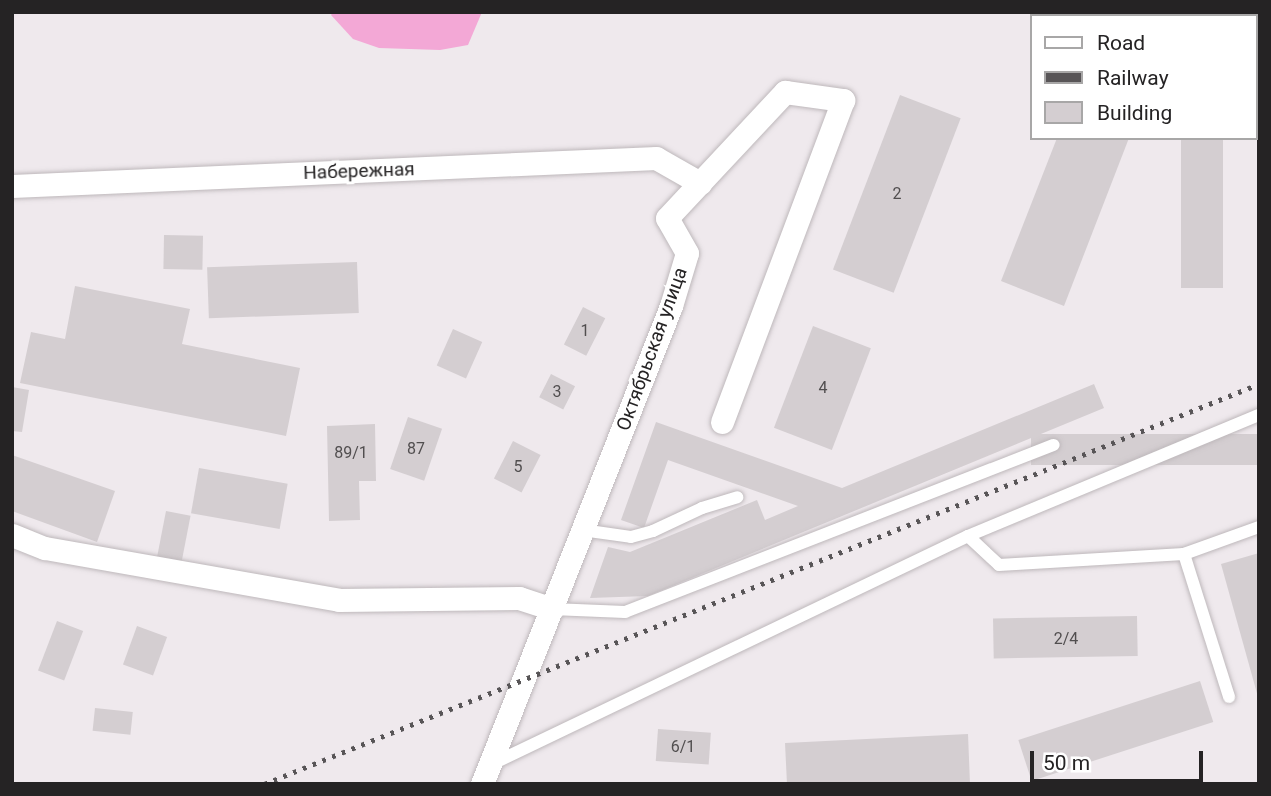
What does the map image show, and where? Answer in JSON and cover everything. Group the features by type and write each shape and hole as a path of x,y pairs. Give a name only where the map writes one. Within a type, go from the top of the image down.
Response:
{"street":[{"name":"Октябрьская улица","path":"486,775 671,306 687,253 667,218 785,92 843,100 722,422"},
{"name":"Набережная","path":"12,186 656,158 700,183"},
{"path":"12,535 45,548 339,600 519,598 552,608"}],"lane":[{"path":"486,775 968,536 1259,415"},
{"path":"552,608 625,612 1054,444"},
{"path":"582,530 631,537 653,531 702,508 737,497"},
{"path":"968,536 999,565 1184,554 1259,527"},
{"path":"1184,554 1229,697"}],"shaded area":[{"path":"333,12 482,12 468,45 440,50 379,48 353,39 331,15"}],"building":[{"path":"900,95 961,118 894,293 833,270"},
{"path":"1056,140 1128,140 1064,306 1001,281"},
{"path":"1181,140 1223,140 1223,288 1181,288"},
{"path":"164,235 203,236 202,270 163,269"},
{"path":"357,262 359,313 209,318 207,267"},
{"path":"75,286 190,309 182,344 300,368 286,436 20,383 31,332 65,339"},
{"path":"583,307 605,318 586,356 564,344"},
{"path":"813,326 871,348 832,450 774,428"},
{"path":"453,329 482,342 466,379 437,366"},
{"path":"551,374 575,386 563,409 539,397"},
{"path":"1094,384 1104,408 648,596 590,598 608,547 630,552 757,500 765,520 798,506 668,460 644,528 621,520 656,422 842,488"},
{"path":"12,387 29,390 22,432 12,431"},
{"path":"408,417 442,429 424,481 390,469"},
{"path":"375,424 376,481 359,481 360,520 329,521 327,426"},
{"path":"1031,434 1259,434 1259,465 1031,465"},
{"path":"513,441 541,455 522,492 494,478"},
{"path":"12,455 115,491 97,542 12,511"},
{"path":"199,468 288,484 280,529 191,513"},
{"path":"166,511 191,516 182,561 157,556"},
{"path":"1259,553 1259,697 1258,697 1221,564"},
{"path":"1137,616 1138,656 994,659 993,619"},
{"path":"57,621 83,631 64,681 38,670"},
{"path":"137,626 167,637 153,675 123,665"},
{"path":"1200,681 1213,722 1032,781 1018,740"},
{"path":"95,708 133,712 130,735 93,731"},
{"path":"658,729 711,733 709,765 656,761"},
{"path":"968,734 970,784 787,784 785,743"}],"railway":[{"path":"264,784 1259,384"}]}
